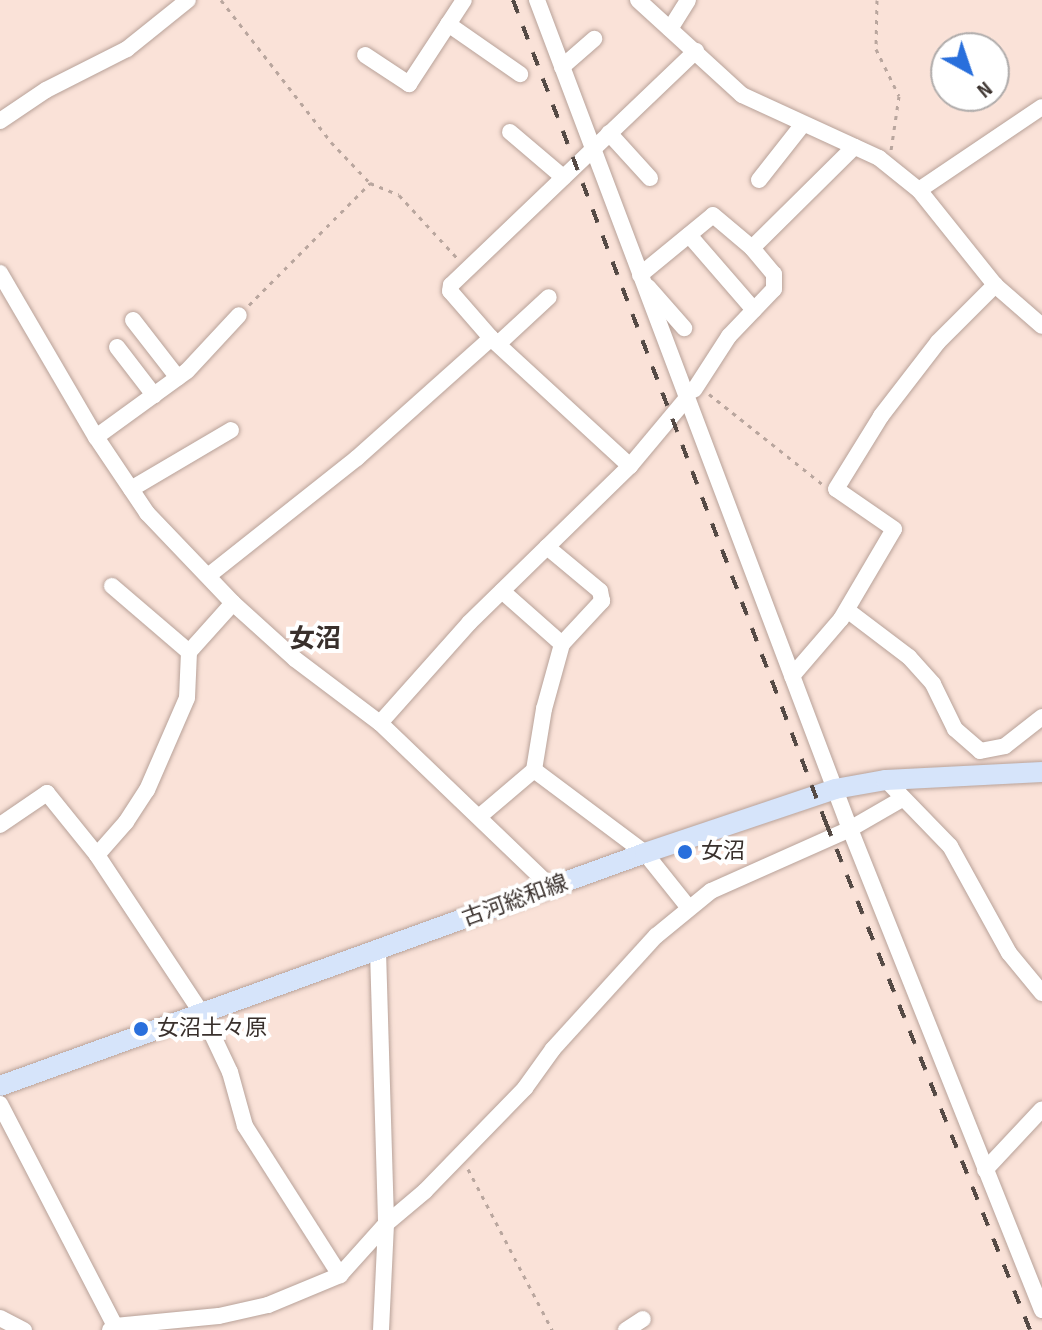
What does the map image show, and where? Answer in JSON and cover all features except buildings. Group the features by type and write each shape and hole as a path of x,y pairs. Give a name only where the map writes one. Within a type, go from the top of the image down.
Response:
{"main road":[{"name":"古河総和線","path":"0,1086 645,853 835,789 886,780 1042,772"}],"street":[{"path":"0,121 46,90 127,49 188,0"},
{"path":"365,55 409,84 464,0"},
{"path":"537,0 641,277 690,394 850,829 1042,1310"},
{"path":"638,0 742,95 884,162 919,190 995,285 1042,326"},
{"path":"670,29 688,0"},
{"path":"448,24 520,74"},
{"path":"562,67 594,39"},
{"path":"630,466 494,341 450,291 451,285 696,51"},
{"path":"919,190 1042,107"},
{"path":"759,180 803,124"},
{"path":"510,132 563,177"},
{"path":"609,133 650,178"},
{"path":"752,248 854,147"},
{"path":"380,723 502,591 630,466 690,394 729,336 774,289 774,274 752,248 713,215 641,277"},
{"path":"689,235 754,310"},
{"path":"0,273 96,437 147,513 233,603 295,659 380,723 552,888"},
{"path":"641,277 684,328"},
{"path":"792,676 815,653 847,610 894,529 836,489 881,416 938,342 995,285"},
{"path":"208,576 357,458 549,297"},
{"path":"96,437 178,378 239,315"},
{"path":"133,320 178,378"},
{"path":"117,347 154,395"},
{"path":"131,489 231,430"},
{"path":"480,816 534,770 544,709 562,644 602,601 600,591 547,547"},
{"path":"112,586 189,652"},
{"path":"502,591 562,644"},
{"path":"97,855 126,822 147,790 187,698 189,652 233,603"},
{"path":"847,610 909,657 933,684 955,729 980,751 1005,746 1042,717"},
{"path":"534,770 645,853 689,908"},
{"path":"886,780 950,846 1009,953 1042,993"},
{"path":"0,825 47,793 97,855 203,1015 230,1072 245,1126 340,1275"},
{"path":"0,1104 112,1328 219,1316 268,1305 340,1275 386,1224 425,1191 459,1152 525,1088 553,1049 656,936 689,908 711,891 850,829 902,799"},
{"path":"378,951 386,1224 381,1330"},
{"path":"985,1170 1042,1109"},
{"path":"0,1318 24,1330"},
{"path":"626,1330 643,1319"}],"path":[{"path":"221,0 331,142 370,183 399,195 467,270"},
{"path":"877,0 876,49 899,96 894,144 884,162"},
{"path":"239,315 370,183"},
{"path":"690,394 705,391 824,486 836,489"},
{"path":"459,1152 552,1330"}],"railway":[{"path":"513,0 826,823 1030,1330"}],"place":[{"name":"女沼","path":"685,852"},
{"name":"女沼土々原","path":"141,1029"}],"district":[{"name":"女沼","path":"315,640"}]}
